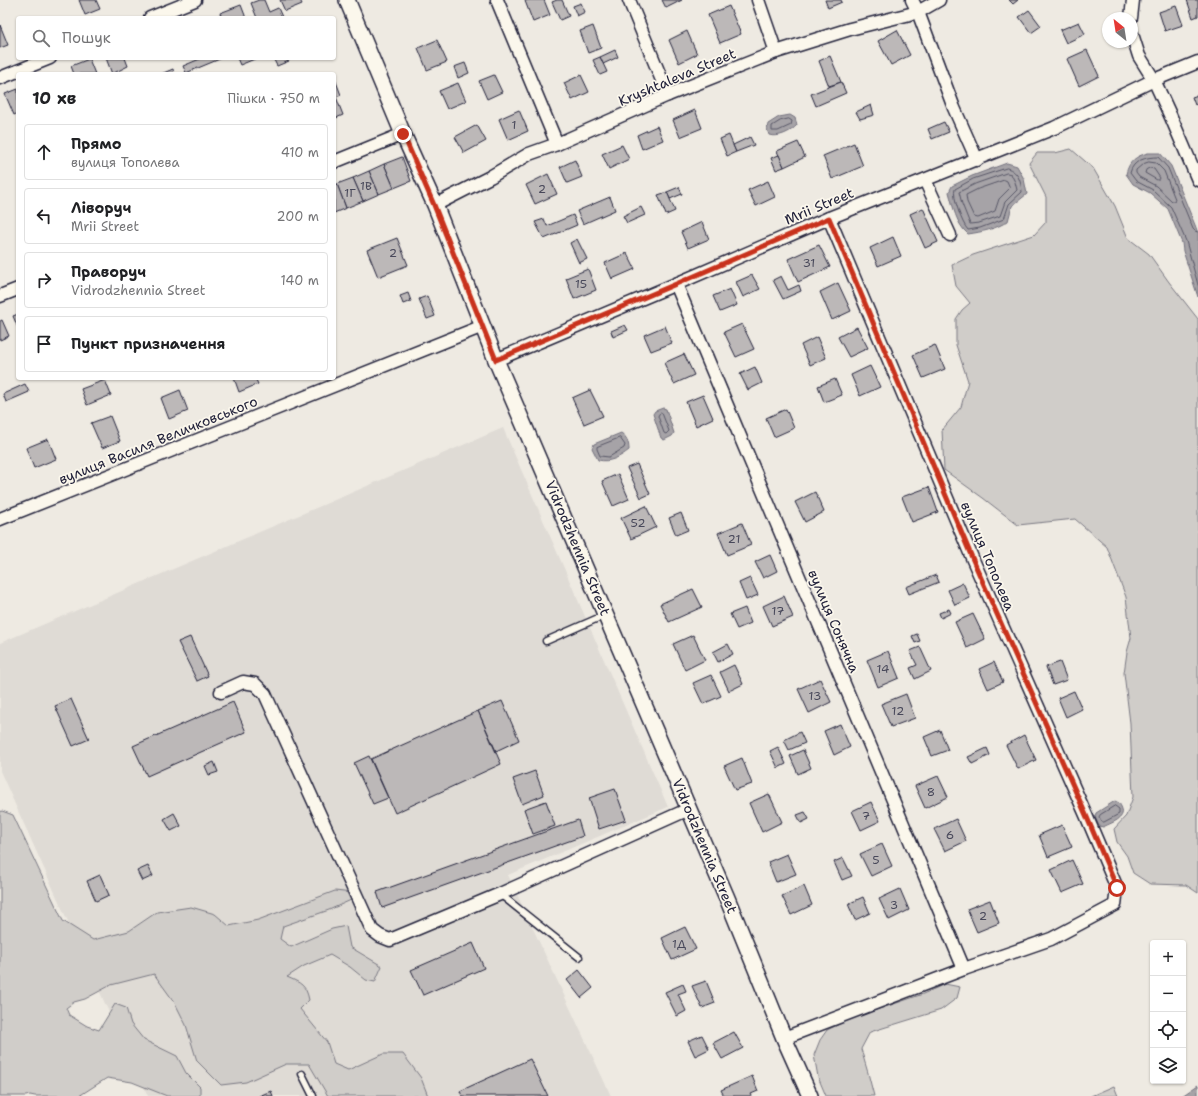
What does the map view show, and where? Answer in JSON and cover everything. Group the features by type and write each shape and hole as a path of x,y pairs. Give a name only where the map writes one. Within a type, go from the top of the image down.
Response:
{"street":[{"path":"155,16 194,0"},
{"name":"Vidrodzhennia Street","path":"347,0 434,205 496,360 606,614 727,898 784,1038 810,1096"},
{"path":"497,0 557,144"},
{"path":"630,0 668,95"},
{"path":"758,0 776,52"},
{"path":"912,0 976,160"},
{"name":"Kryshtaleva Street","path":"434,205 490,177 529,154 557,144 668,95 776,52 918,12 939,0"},
{"path":"1132,12 1133,0"},
{"path":"1136,48 1139,56 1154,80 1198,180"},
{"path":"0,78 45,60"},
{"name":"Mrii Street","path":"496,360 829,218 1054,128 1154,80 1198,62"},
{"path":"336,161 403,134"},
{"path":"925,180 950,235"},
{"name":"вулиця Тополева","path":"829,218 973,560 1083,807 1117,888 1115,905 1051,938 964,969"},
{"name":"вулиця Сонячна","path":"676,284 964,969"},
{"path":"0,296 16,289"},
{"name":"вулиця Василя Величковського","path":"0,519 482,326"},
{"path":"221,692 243,682 255,684 265,694 372,930 380,936 390,940 500,894 688,809"},
{"path":"784,1038 964,969"}],"lane":[{"path":"546,641 606,614"},
{"path":"500,894 579,957"},
{"path":"302,1074 313,1096"}],"shaded area":[{"path":"1071,149 1093,168 1115,206 1128,238 1149,254 1198,319 1198,893 1186,885 1150,884 1133,873 1127,856 1117,842 1114,829 1126,816 1133,797 1130,723 1124,673 1131,638 1126,597 1107,547 1075,519 1018,525 944,470 942,430 961,407 968,381 956,345 956,319 962,310 970,303 956,286 952,265 973,255 1034,235 1046,222 1046,197 1029,163 1037,153 1055,153"},
{"path":"503,428 668,807 508,875 611,1096 148,1096 0,771 0,643"},
{"path":"2,811 13,815 63,921 93,940 129,931 157,912 191,907 215,914 229,926 258,920 335,891 352,893 351,900 329,910 283,926 280,939 291,947 332,929 346,926 350,947 382,966 375,982 366,980 350,967 330,955 304,966 287,977 302,985 306,991 309,1000 300,1009 327,1042 334,1064 348,1070 383,1054 403,1054 421,1078 428,1096 328,1096 309,1064 286,1064 246,1082 221,1085 197,1061 186,1025 175,1003 154,974 111,985 85,999 74,1002 66,1008 69,1015 87,1026 99,1030 115,1004 126,1008 131,1024 144,1040 177,1056 186,1073 200,1087 200,1096 167,1096 132,1082 107,1078 79,1096 0,1096 0,812"},
{"path":"945,984 960,987 957,998 941,1010 870,1032 861,1049 874,1096 826,1096 818,1077 814,1055 820,1040 827,1030 850,1019 923,994"},
{"path":"1114,1086 1118,1096 1091,1096"}],"water":[{"path":"790,115 795,118 797,125 794,128 780,135 769,135 767,129 768,124 779,117"},
{"path":"1148,153 1160,153 1171,166 1198,233 1198,297 1183,251 1182,243 1168,209 1150,193 1133,184 1126,174 1131,162"},
{"path":"1007,163 1017,166 1024,179 1027,194 1012,206 1008,221 989,230 968,234 961,225 956,214 949,192 952,186 972,176"},
{"path":"663,408 666,409 674,433 672,436 664,440 661,438 653,414 655,411"},
{"path":"621,433 627,440 629,450 615,459 607,461 598,460 592,448 594,444"},
{"path":"1115,801 1119,803 1122,808 1121,816 1116,821 1103,827 1099,826 1095,817 1096,813"},
{"path":"1198,1085 1198,1096 1182,1096"}],"building":[{"path":"79,0 96,0 100,9 85,15"},
{"path":"264,0 269,12 278,8 282,16 256,16 251,3"},
{"path":"280,0 300,0 302,4 285,11"},
{"path":"544,0 550,15 533,22 525,1"},
{"path":"562,0 569,16 560,20 552,2"},
{"path":"662,0 682,0 666,8"},
{"path":"825,0 841,0 842,2 828,8"},
{"path":"1009,0 1018,0 1013,4"},
{"path":"1187,0 1198,0 1198,16 1193,18"},
{"path":"581,3 585,12 577,16 573,6"},
{"path":"241,5 245,16 221,16 220,13"},
{"path":"729,6 741,34 720,43 708,15"},
{"path":"1176,6 1183,25 1165,31 1159,12"},
{"path":"1029,10 1041,26 1031,33 1019,17"},
{"path":"1079,22 1085,34 1066,43 1060,30"},
{"path":"0,25 8,45 0,48"},
{"path":"593,26 601,48 588,53 580,31"},
{"path":"897,30 910,55 891,65 878,41"},
{"path":"687,31 697,54 679,63 669,40"},
{"path":"437,40 447,62 427,70 418,48"},
{"path":"615,50 618,57 603,64 600,57"},
{"path":"1087,50 1099,76 1079,86 1067,59"},
{"path":"830,56 841,82 829,86 819,61"},
{"path":"600,57 607,72 600,75 593,60"},
{"path":"89,60 94,72 73,72 71,66"},
{"path":"107,60 126,60 128,66 116,72 111,72"},
{"path":"197,60 217,60 188,72 186,72 183,66"},
{"path":"238,60 252,60 240,65"},
{"path":"274,60 289,60 289,61 277,66"},
{"path":"465,63 469,73 458,78 454,67"},
{"path":"173,69 174,72 166,72"},
{"path":"494,75 502,92 487,99 479,81"},
{"path":"581,75 589,92 572,100 564,83"},
{"path":"336,82 341,95 336,97"},
{"path":"841,82 846,93 816,106 811,94"},
{"path":"458,83 466,101 447,109 439,91"},
{"path":"16,90 16,114 14,115 5,94"},
{"path":"1198,95 1198,103 1195,105 1192,97"},
{"path":"336,97 343,115 336,118"},
{"path":"871,105 874,115 860,119 856,112"},
{"path":"519,110 528,131 508,140 499,119"},
{"path":"695,110 702,128 680,137 673,120"},
{"path":"944,122 949,132 932,139 928,129"},
{"path":"477,125 486,141 464,153 455,137"},
{"path":"657,126 663,140 642,149 637,135"},
{"path":"729,135 736,152 727,156 720,139"},
{"path":"750,137 754,145 736,152 733,145"},
{"path":"798,142 805,157 784,167 777,151"},
{"path":"854,143 863,166 832,179 823,156"},
{"path":"622,145 629,159 609,169 602,154"},
{"path":"779,155 784,167 776,170 771,158"},
{"path":"402,157 411,181 394,188 384,164"},
{"path":"575,160 582,177 567,183 560,167"},
{"path":"384,164 394,188 379,194 369,171"},
{"path":"369,171 379,194 363,201 353,178"},
{"path":"548,174 557,194 535,204 526,185"},
{"path":"353,178 363,201 346,208 337,184"},
{"path":"768,181 775,197 756,206 748,190"},
{"path":"336,184 346,208 336,212"},
{"path":"679,187 682,194 670,199 667,192"},
{"path":"667,192 675,211 666,215 658,195"},
{"path":"610,197 615,210 583,224 577,211"},
{"path":"641,207 645,215 627,223 623,216"},
{"path":"923,208 938,242 925,248 910,214"},
{"path":"573,215 577,225 544,239 535,222 544,219 547,226"},
{"path":"702,222 709,239 688,248 681,232"},
{"path":"893,237 901,256 878,266 870,248"},
{"path":"397,238 408,265 378,277 367,250"},
{"path":"577,239 587,259 579,263 570,243"},
{"path":"819,245 830,267 798,282 788,259"},
{"path":"627,253 635,269 612,279 605,263"},
{"path":"588,269 596,290 574,299 566,278"},
{"path":"752,275 760,289 743,297 736,282"},
{"path":"781,276 788,290 799,285 801,291 783,299 773,280"},
{"path":"838,283 851,311 832,320 820,292"},
{"path":"730,289 737,305 720,312 713,296"},
{"path":"408,293 411,301 403,304 400,296"},
{"path":"427,296 435,316 427,319 419,299"},
{"path":"16,315 16,323 13,316"},
{"path":"2,320 9,336 0,340 0,321"},
{"path":"742,324 754,349 736,357 724,332"},
{"path":"625,325 628,330 613,337 611,331"},
{"path":"665,326 672,343 651,351 644,335"},
{"path":"857,327 868,348 849,357 838,337"},
{"path":"817,337 826,358 810,365 801,345"},
{"path":"935,345 945,369 923,378 913,355"},
{"path":"684,354 694,375 674,384 664,363"},
{"path":"870,366 880,387 860,396 851,375"},
{"path":"755,367 762,383 748,390 740,374"},
{"path":"835,379 842,395 824,402 818,386"},
{"path":"105,380 111,395 87,405 81,389"},
{"path":"235,380 256,380 258,384 239,392"},
{"path":"25,384 29,392 6,402 3,394"},
{"path":"180,390 188,411 169,419 161,398"},
{"path":"590,390 603,416 584,424 572,398"},
{"path":"703,395 713,418 696,426 686,402"},
{"path":"786,409 794,428 774,437 766,418"},
{"path":"110,416 120,441 102,448 91,423"},
{"path":"48,439 56,459 34,468 26,448"},
{"path":"637,464 650,494 641,498 627,468"},
{"path":"618,474 629,499 613,506 602,481"},
{"path":"929,487 938,512 912,522 902,497"},
{"path":"815,492 824,512 805,522 795,502"},
{"path":"646,506 656,527 631,539 621,518"},
{"path":"681,513 688,530 676,535 669,518"},
{"path":"742,523 751,545 727,555 718,533"},
{"path":"770,555 777,571 763,578 755,562"},
{"path":"936,575 939,582 909,594 906,587"},
{"path":"750,578 758,595 746,600 739,583"},
{"path":"963,583 970,598 955,605 948,590"},
{"path":"693,589 702,607 669,622 660,604"},
{"path":"784,596 793,617 772,626 763,606"},
{"path":"745,608 751,623 737,629 730,614"},
{"path":"949,609 951,613 941,618 939,613"},
{"path":"973,614 985,639 967,648 955,622"},
{"path":"917,634 920,641 915,643 912,636"},
{"path":"693,635 705,660 685,670 673,644"},
{"path":"190,637 208,676 197,681 178,642"},
{"path":"728,644 733,654 718,662 713,652"},
{"path":"920,647 931,671 915,679 910,668 917,665 910,651"},
{"path":"888,651 899,678 878,687 867,660"},
{"path":"994,662 1003,682 988,689 979,669"},
{"path":"1060,662 1067,680 1053,685 1046,667"},
{"path":"734,665 743,684 729,691 720,672"},
{"path":"711,675 721,696 703,704 693,683"},
{"path":"820,679 831,702 809,713 798,689"},
{"path":"1074,691 1082,709 1066,717 1058,698"},
{"path":"906,694 915,718 891,727 881,704"},
{"path":"71,699 89,739 73,746 55,706"},
{"path":"502,701 519,740 496,751 478,711"},
{"path":"233,702 246,732 147,776 133,746"},
{"path":"478,711 501,764 395,813 371,759"},
{"path":"840,724 850,747 834,755 824,731"},
{"path":"940,730 948,750 932,756 924,737"},
{"path":"800,732 805,743 789,750 784,740"},
{"path":"1024,735 1036,760 1018,769 1006,745"},
{"path":"778,747 786,764 778,768 770,751"},
{"path":"987,748 990,755 972,764 968,757"},
{"path":"803,750 811,768 798,774 790,756"},
{"path":"369,756 388,798 373,804 354,763"},
{"path":"742,758 752,784 735,790 724,766"},
{"path":"214,762 218,772 209,775 205,766"},
{"path":"535,771 544,795 522,804 513,779"},
{"path":"938,776 948,797 925,808 915,786"},
{"path":"615,789 626,820 599,829 589,798"},
{"path":"769,794 782,822 762,832 749,803"},
{"path":"546,801 555,826 533,834 524,809"},
{"path":"871,802 880,821 861,830 852,811"},
{"path":"805,812 809,819 801,823 797,815"},
{"path":"174,813 181,826 171,831 164,819"},
{"path":"956,819 966,841 945,851 934,829"},
{"path":"578,820 583,836 382,908 377,892"},
{"path":"1062,825 1072,847 1048,857 1039,835"},
{"path":"882,844 892,866 871,876 860,854"},
{"path":"787,854 796,874 776,882 768,862"},
{"path":"843,858 852,876 842,880 834,862"},
{"path":"1072,860 1083,884 1062,893 1051,870"},
{"path":"148,866 153,876 142,881 137,871"},
{"path":"100,875 109,895 96,901 87,881"},
{"path":"804,886 812,905 791,915 782,896"},
{"path":"900,889 909,910 889,920 879,899"},
{"path":"863,897 870,913 855,920 848,904"},
{"path":"990,900 999,923 977,932 967,909"},
{"path":"685,927 696,949 672,960 662,938"},
{"path":"473,943 484,968 423,995 411,970"},
{"path":"579,970 593,988 581,998 567,980"},
{"path":"706,981 715,1003 702,1008 692,986"},
{"path":"683,984 686,991 678,994 686,1011 677,1016 665,992"},
{"path":"734,1032 743,1048 722,1059 713,1043"},
{"path":"702,1035 709,1049 695,1056 688,1041"},
{"path":"530,1059 548,1096 462,1096 460,1091"},
{"path":"752,1076 758,1091 751,1094 752,1096 724,1096 721,1090"},
{"path":"271,1091 273,1096 259,1096"}],"route":[{"path":"403,134 434,205 496,360 829,218 973,560 1117,888"}]}
